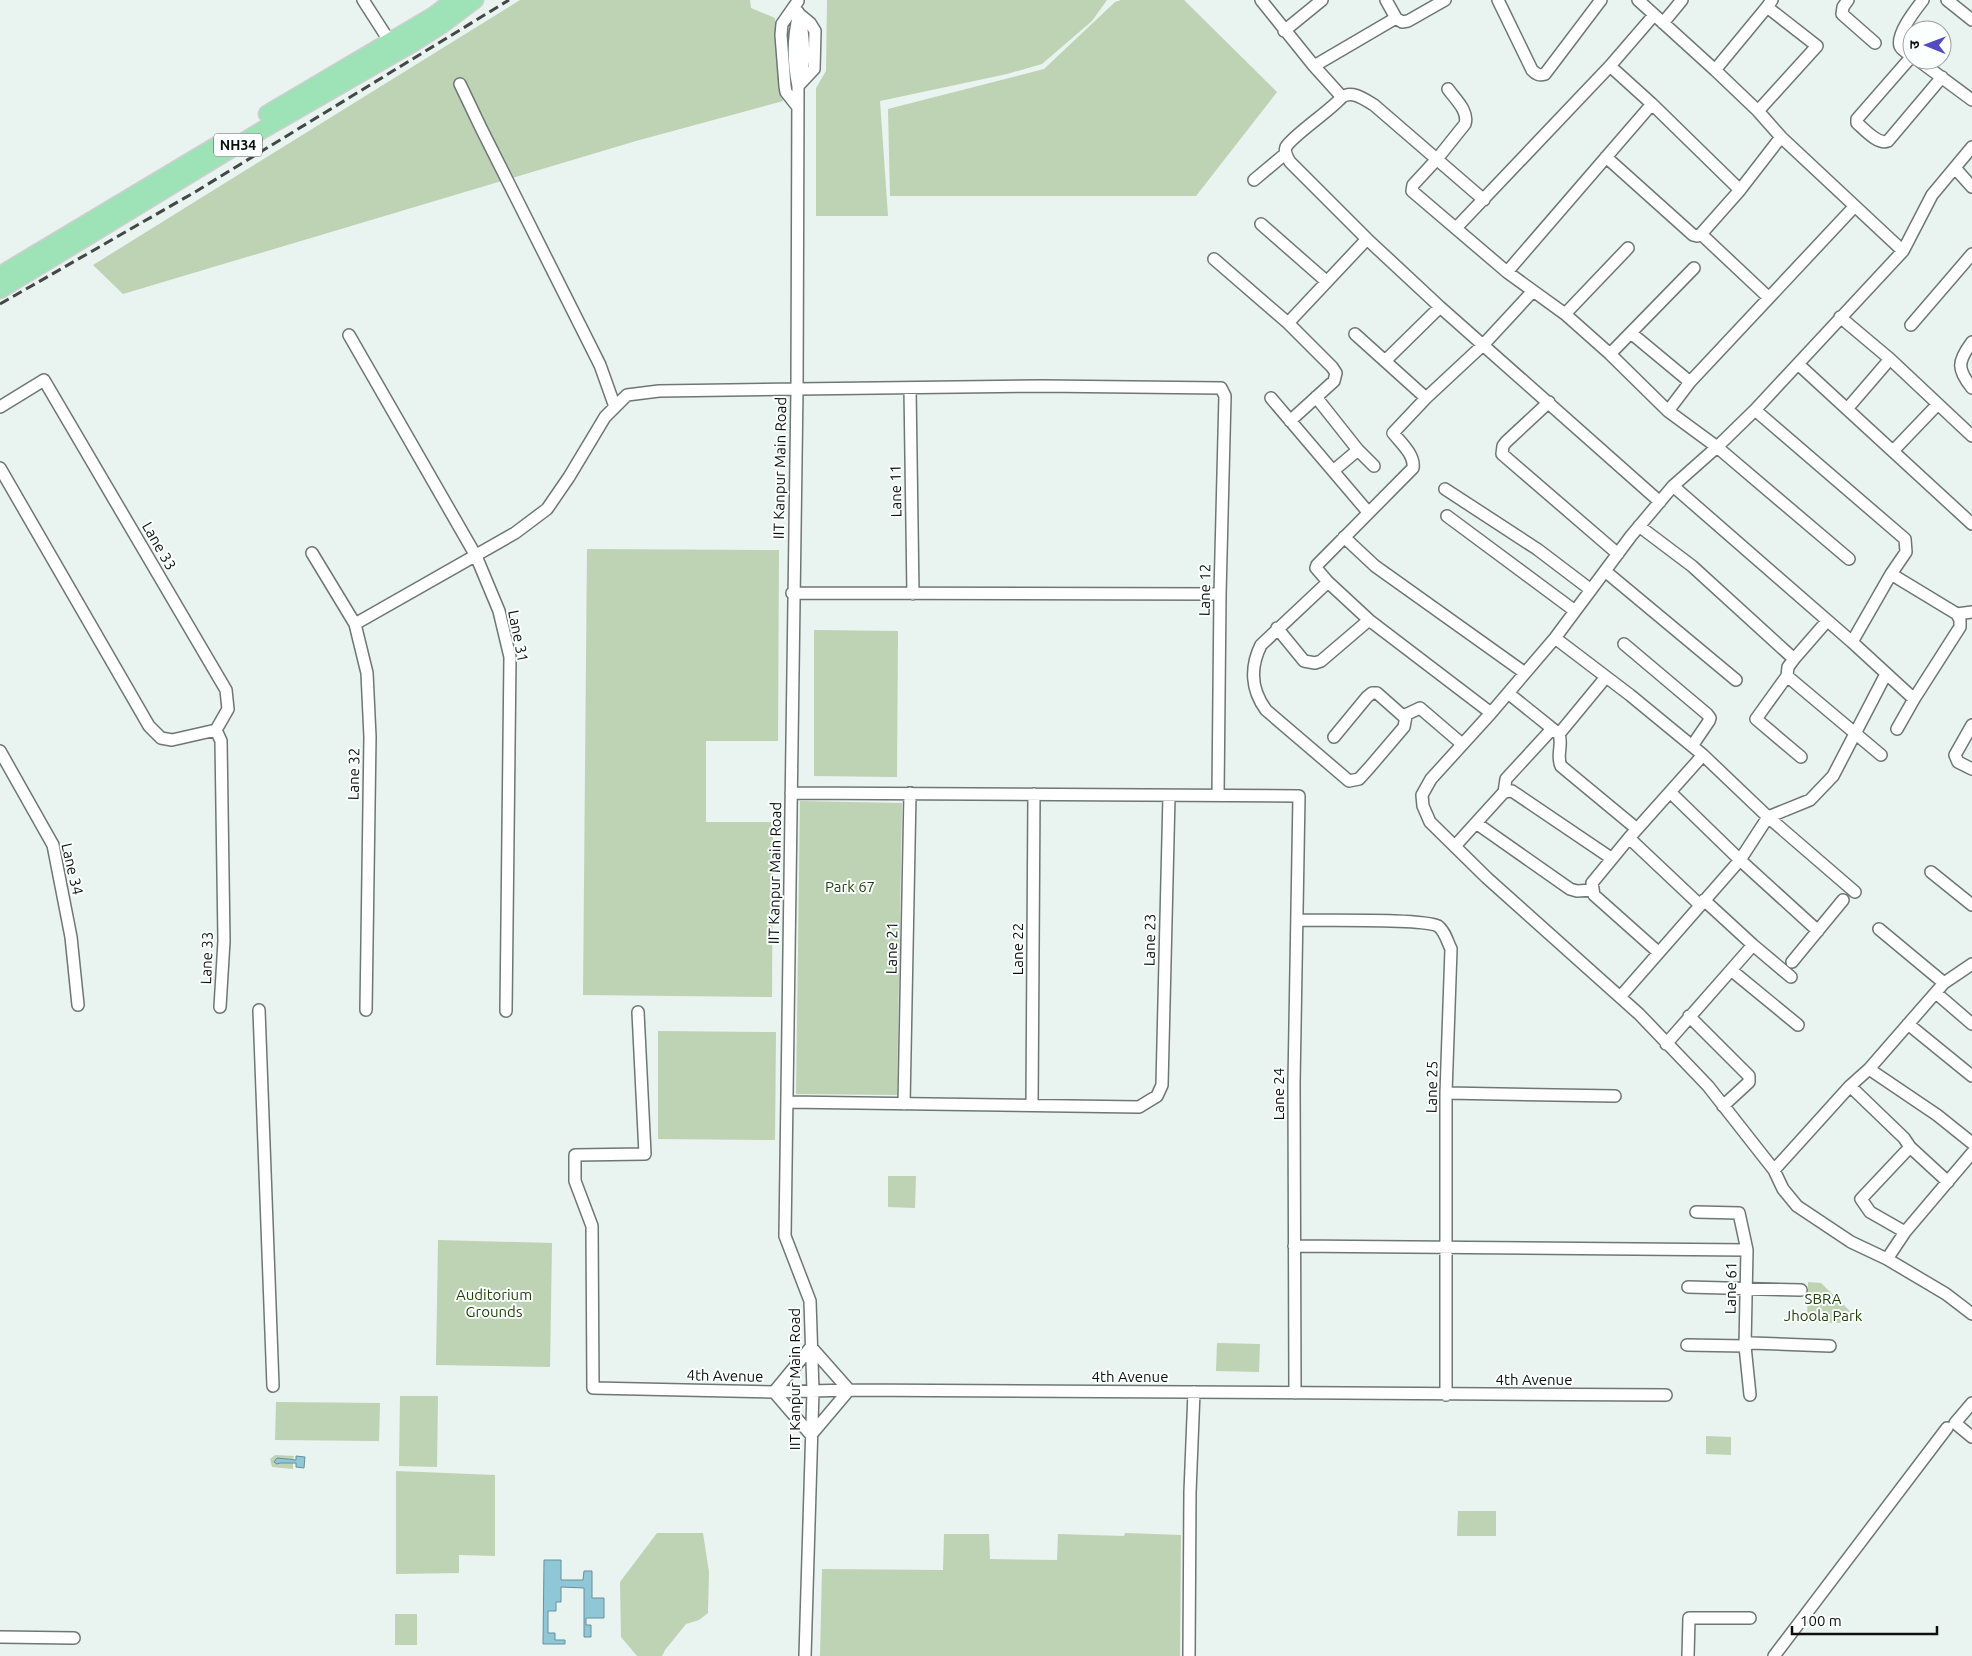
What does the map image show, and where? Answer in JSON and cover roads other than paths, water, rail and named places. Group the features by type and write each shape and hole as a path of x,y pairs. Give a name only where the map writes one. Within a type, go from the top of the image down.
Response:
{"highway":[{"name":"NH34","path":"0,276 433,16 454,0"},
{"name":"NH34","path":"0,290 264,129 414,42 443,24 475,0"}],"street":[{"path":"363,0 390,42"},
{"path":"1260,0 1284,31 1342,97"},
{"path":"1284,31 1322,0"},
{"path":"1386,0 1396,18 1402,22 1408,21 1445,0"},
{"path":"1503,3 1532,70 1536,74 1543,75 1601,0"},
{"path":"1638,0 1758,110 1780,137 1902,251"},
{"path":"1664,23 1682,0"},
{"path":"1848,0 1843,7 1842,14 1875,43"},
{"path":"1909,20 1922,0"},
{"path":"1947,0 1972,20"},
{"path":"798,1 785,18 781,35 784,86 786,92 798,106"},
{"name":"IIT Kanpur Main Road","path":"798,1 799,14 795,29 795,75 798,86 797,388 792,593 785,1236 810,1301 813,1391 805,1656"},
{"path":"1715,70 1770,4 1817,46 1758,110"},
{"path":"798,86 814,69 816,36 814,28 799,14"},
{"path":"1456,228 1610,66 1654,15"},
{"path":"1314,66 1396,18"},
{"path":"1902,33 1899,45 1902,49"},
{"path":"1610,66 1740,190"},
{"path":"1902,67 1857,119 1857,123 1884,143 1888,141 1942,77"},
{"path":"1932,70 1972,100"},
{"path":"460,84 600,364 615,407"},
{"path":"1448,89 1463,110 1466,119 1465,124 1413,185 1412,191 1507,272 1565,314 1610,354 1668,411 1717,447 1849,559"},
{"path":"1484,200 1374,105 1352,94 1346,94 1342,97 1330,110 1286,147 1286,154 1290,162 1367,239 1440,307 1660,502"},
{"path":"1507,272 1652,104"},
{"path":"1606,157 1689,233 1697,236 1701,234 1740,190 1780,137"},
{"path":"1972,148 1932,196 1902,251 1755,410 1674,486 1639,526 1555,638 1431,779 1422,796 1423,806 1430,822 1487,878 1639,1014 1708,1086 1774,1170 1784,1189 1797,1206 1851,1242 1887,1259 1946,1294 1972,1314"},
{"path":"1254,180 1286,154"},
{"path":"1955,168 1972,187"},
{"path":"1668,411 1690,382 1854,207"},
{"path":"1261,224 1326,282"},
{"path":"1701,234 1768,297"},
{"path":"1288,323 1367,239"},
{"path":"1565,314 1628,248"},
{"path":"1911,325 1972,254"},
{"path":"1214,259 1288,323 1336,373 1334,381 1290,421"},
{"path":"1610,354 1694,268"},
{"path":"1491,713 1370,620 1317,571 1317,565 1413,468 1414,462 1410,455 1393,433 1426,398 1484,344 1534,291"},
{"path":"1385,361 1440,307"},
{"path":"1840,317 1890,360 1972,436"},
{"path":"1631,333 1690,382"},
{"path":"1355,334 1426,398"},
{"name":"Lane 31","path":"349,335 476,556 499,611 510,657 506,1011"},
{"path":"1972,342 1962,357 1960,364 1963,376 1972,388"},
{"path":"1847,409 1890,360"},
{"path":"1798,364 1972,524"},
{"name":"Lane 33","path":"0,407 44,380 226,690 228,709 216,730 221,741 224,942 220,1007"},
{"name":"Lane 12","path":"910,388 1090,386 1221,388 1225,396 1220,594 1218,795"},
{"path":"355,624 515,533 547,509 569,477 605,417 627,394 659,391 797,388 910,388"},
{"name":"Lane 11","path":"910,388 913,594"},
{"path":"1316,397 1358,450 1374,466"},
{"path":"1271,398 1368,512"},
{"path":"1549,402 1506,442 1503,446 1502,454 1618,554"},
{"path":"1893,451 1938,404"},
{"path":"1755,410 1904,539 1906,552 1852,642"},
{"path":"1333,471 1358,450"},
{"path":"0,468 149,726 161,738 172,740 216,730"},
{"path":"1674,486 1914,699"},
{"path":"1445,488 1537,549 1591,590"},
{"path":"1447,516 1575,611"},
{"path":"1639,526 1692,566 1794,659"},
{"path":"1344,538 1375,566 1525,673"},
{"name":"Lane 32","path":"312,554 355,624 367,673 370,737 366,1010"},
{"path":"1605,572 1736,680"},
{"path":"1892,574 1957,614 1960,620 1960,627 1897,729"},
{"path":"1328,582 1277,628 1261,645 1256,655 1253,674 1258,699 1266,710 1349,781 1359,779 1404,727 1406,716 1416,708 1420,708 1462,744"},
{"path":"792,593 1220,594"},
{"path":"1957,614 1972,612"},
{"path":"1277,628 1304,661 1315,663 1320,661 1370,620"},
{"path":"1801,756 1756,719 1787,676 1788,667 1827,621"},
{"path":"1555,638 1703,755 1768,817 1856,892"},
{"path":"1624,644 1708,714 1710,721 1692,746"},
{"path":"1620,997 1740,860 1768,817 1810,800 1833,776 1886,674"},
{"path":"1787,676 1881,756"},
{"path":"1455,846 1504,792 1506,779 1556,731 1606,677"},
{"path":"1334,737 1372,693 1380,695 1406,716"},
{"path":"1508,693 1556,731 1561,743 1559,761 1561,766 1637,829"},
{"path":"1972,724 1955,755 1958,762 1972,770"},
{"name":"Lane 34","path":"0,751 53,845 72,937 78,1006"},
{"path":"1658,952 1594,895 1592,883 1611,858 1703,755"},
{"path":"1504,792 1512,791 1611,858"},
{"path":"1670,792 1740,860 1818,931"},
{"path":"791,793 1218,795"},
{"name":"Lane 21","path":"904,1104 910,793"},
{"name":"Lane 22","path":"1032,1105 1034,794"},
{"name":"Lane 24","path":"1218,795 1299,796 1294,1083 1295,1393"},
{"name":"Lane 23","path":"1032,1105 1139,1107 1157,1096 1162,1084 1169,796"},
{"path":"1476,823 1570,889 1577,891 1593,890"},
{"path":"1629,838 1702,903 1791,977"},
{"path":"1931,872 1972,906"},
{"path":"1792,962 1843,900"},
{"name":"Lane 25","path":"1297,920 1416,922 1435,925 1443,930 1451,949 1446,1093 1446,1395"},
{"path":"1879,929 1944,984"},
{"path":"1666,1044 1753,945"},
{"path":"1774,1170 1850,1086 1869,1070 1944,984 1972,964"},
{"path":"1731,970 1798,1025"},
{"path":"1936,993 1972,1024"},
{"path":"259,1010 274,1386"},
{"name":"4th Avenue","path":"638,1012 645,1154 575,1155 575,1180 592,1226 593,1388 774,1392 849,1390 1666,1395"},
{"path":"1689,1016 1749,1076 1749,1082 1723,1106"},
{"path":"1908,1024 1972,1076"},
{"path":"1869,1070 1937,1115 1972,1143"},
{"path":"1850,1086 1904,1138 1910,1147 1948,1182"},
{"path":"1446,1093 1615,1096"},
{"path":"787,1102 1032,1105"},
{"path":"1905,1232 1870,1212 1861,1199 1910,1147"},
{"path":"1887,1259 1905,1232 1972,1153"},
{"path":"1696,1212 1739,1213 1747,1250"},
{"name":"Lane 61","path":"1294,1246 1747,1250 1745,1346 1750,1395"},
{"path":"1688,1287 1801,1290"},
{"path":"1687,1344 1745,1346 1751,1343 1830,1346"},
{"path":"811,1347 849,1390 811,1435 774,1392 811,1347"},
{"path":"1189,1656 1190,1492 1194,1392"},
{"path":"1972,1403 1956,1423 1972,1437"},
{"path":"1774,1656 1947,1428"},
{"path":"1688,1656 1689,1618 1750,1618"},
{"path":"0,1637 74,1638"}],"water":[{"path":"296,1456 305,1457 304,1468 296,1467 296,1463 277,1464 274,1462 277,1458 296,1460"},
{"path":"544,1560 561,1560 561,1580 583,1580 584,1571 592,1571 592,1598 604,1598 604,1618 586,1618 586,1625 591,1625 591,1637 584,1637 584,1588 561,1587 561,1602 556,1602 556,1611 548,1611 548,1633 555,1633 555,1640 565,1640 565,1644 543,1644"}],"railway":[{"path":"0,304 195,192 509,0"}],"park label":[{"name":"Park 67","path":"850,887"},
{"name":"Auditorium Grounds","path":"494,1304"},
{"name":"SBRA Jhoola Park","path":"1823,1308"}]}
